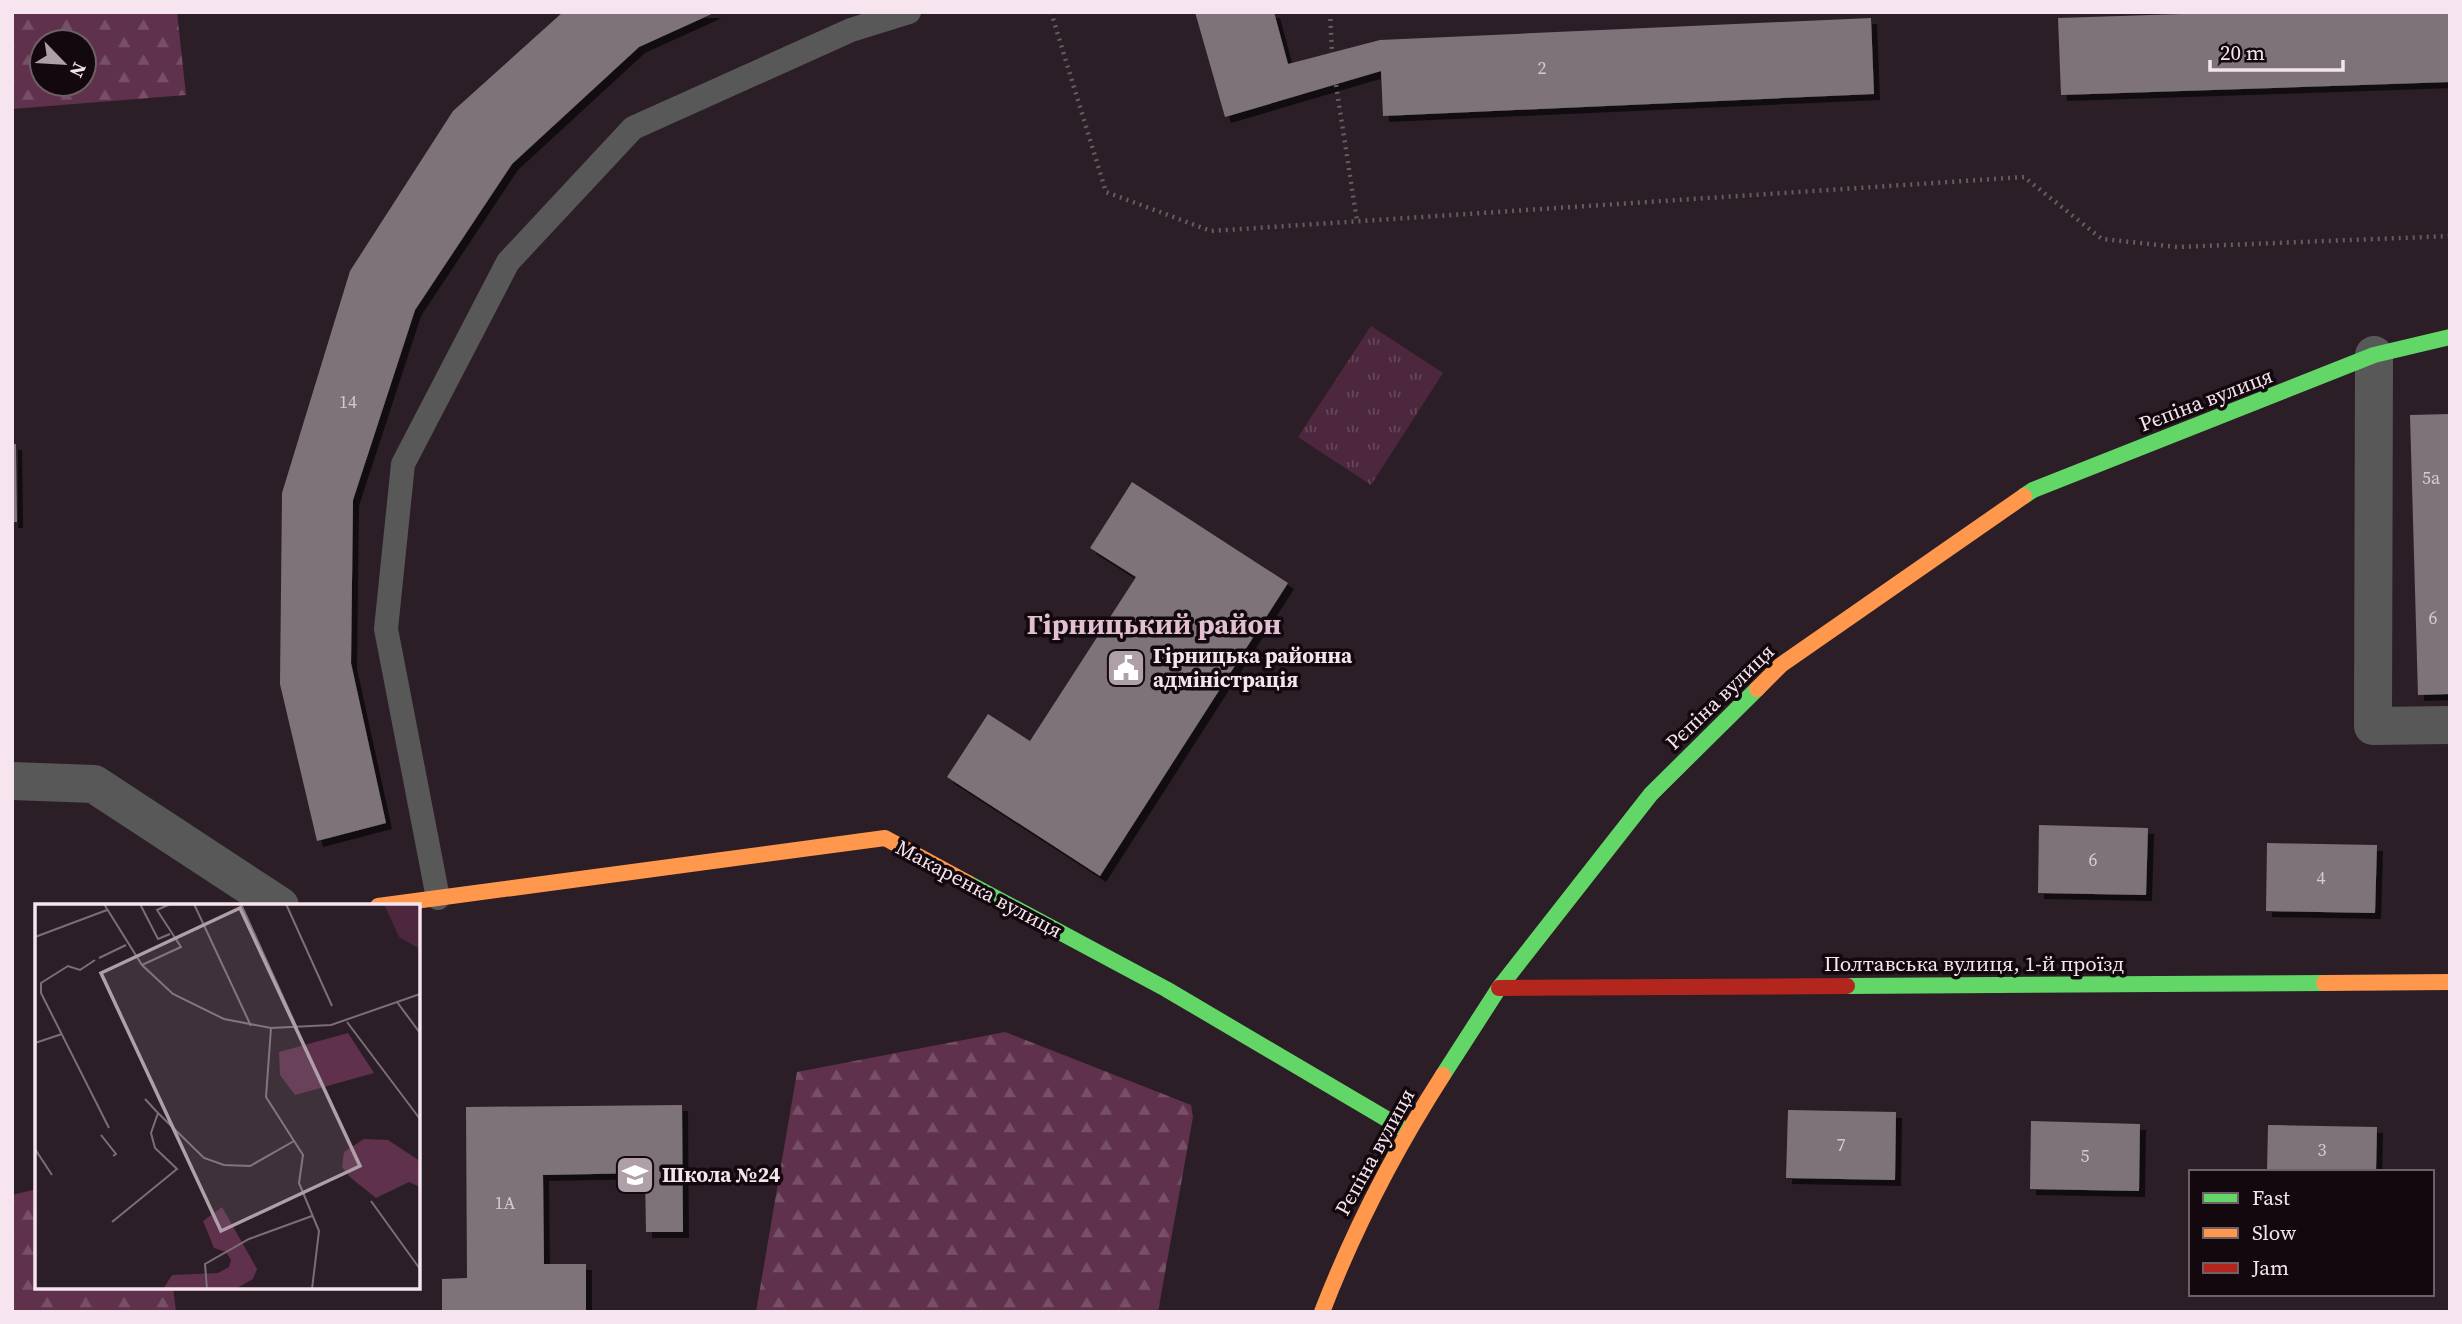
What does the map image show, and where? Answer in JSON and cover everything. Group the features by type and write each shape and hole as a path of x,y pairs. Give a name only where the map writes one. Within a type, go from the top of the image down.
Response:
{"street":[{"name":"Рєпіна вулиця","path":"1322,1312 1345,1252 1407,1130 1499,988 1651,794 1781,665 2033,490 2374,355 2450,337"},
{"path":"2374,355 2373,726 2450,725"},
{"path":"12,780 94,784 277,904"},
{"name":"Макаренка вулиця","path":"393,904 885,838 1166,989 1407,1130"},
{"name":"Полтавська вулиця, 1-й проїзд","path":"1499,988 2450,982"}],"lane":[{"path":"438,898 386,628 403,464 508,262 633,128 851,30 909,12"}],"path":[{"path":"1051,12 1106,192 1210,231 2024,177 2102,239 2177,247 2450,236"},
{"path":"1331,12 1332,52"},
{"path":"1336,85 1357,222"}],"green space":[{"path":"12,12 177,12 186,95 12,109"},
{"path":"1371,326 1443,373 1371,485 1298,437"},
{"path":"1005,1032 1191,1105 1193,1117 1158,1312 756,1312 797,1072"},
{"path":"35,1189 35,1289 173,1289 176,1312 12,1312 12,1195"}],"building":[{"path":"563,12 716,12 639,47 512,164 415,310 353,500 351,663 386,823 317,841 280,684 282,493 350,271 453,111"},
{"path":"1195,12 1274,12 1288,64 1380,40 1871,18 1874,94 1383,116 1381,71 1225,117"},
{"path":"2244,12 2450,12 2450,82 2061,95 2058,18"},
{"path":"2450,414 2450,694 2418,695 2410,415"},
{"path":"12,444 16,444 17,522 12,522"},
{"path":"1132,482 1288,583 1100,876 947,777 988,714 1030,741 1136,577 1090,548"},
{"path":"2039,825 2148,828 2146,895 2038,893"},
{"path":"2267,843 2377,845 2375,913 2266,911"},
{"path":"682,1105 683,1232 646,1232 645,1173 543,1175 544,1264 586,1264 586,1312 442,1312 442,1279 467,1278 466,1107"},
{"path":"1788,1110 1896,1112 1895,1180 1786,1178"},
{"path":"2031,1121 2140,1124 2139,1191 2030,1189"},
{"path":"2268,1125 2377,1127 2376,1170 2267,1170"}],"traffic: fast":[{"path":"2024,496 2033,490 2374,355 2450,337"},
{"path":"1443,1075 1499,988 1651,794 1757,689"},
{"path":"968,883 1166,989 1407,1131"},
{"path":"1847,986 2324,983"}],"traffic: slow":[{"path":"1757,689 1781,665 2024,496"},
{"path":"393,904 885,838 968,883"},
{"path":"2324,983 2450,982"},
{"path":"1322,1312 1376,1190 1443,1075"}],"traffic: jam":[{"path":"1499,988 1847,986"}],"place":[{"name":"Гірницька районна адміністрація","path":"1126,668"},
{"name":"Школа №24","path":"635,1175"}],"district":[{"name":"Гірницький район","path":"1154,624"}]}
